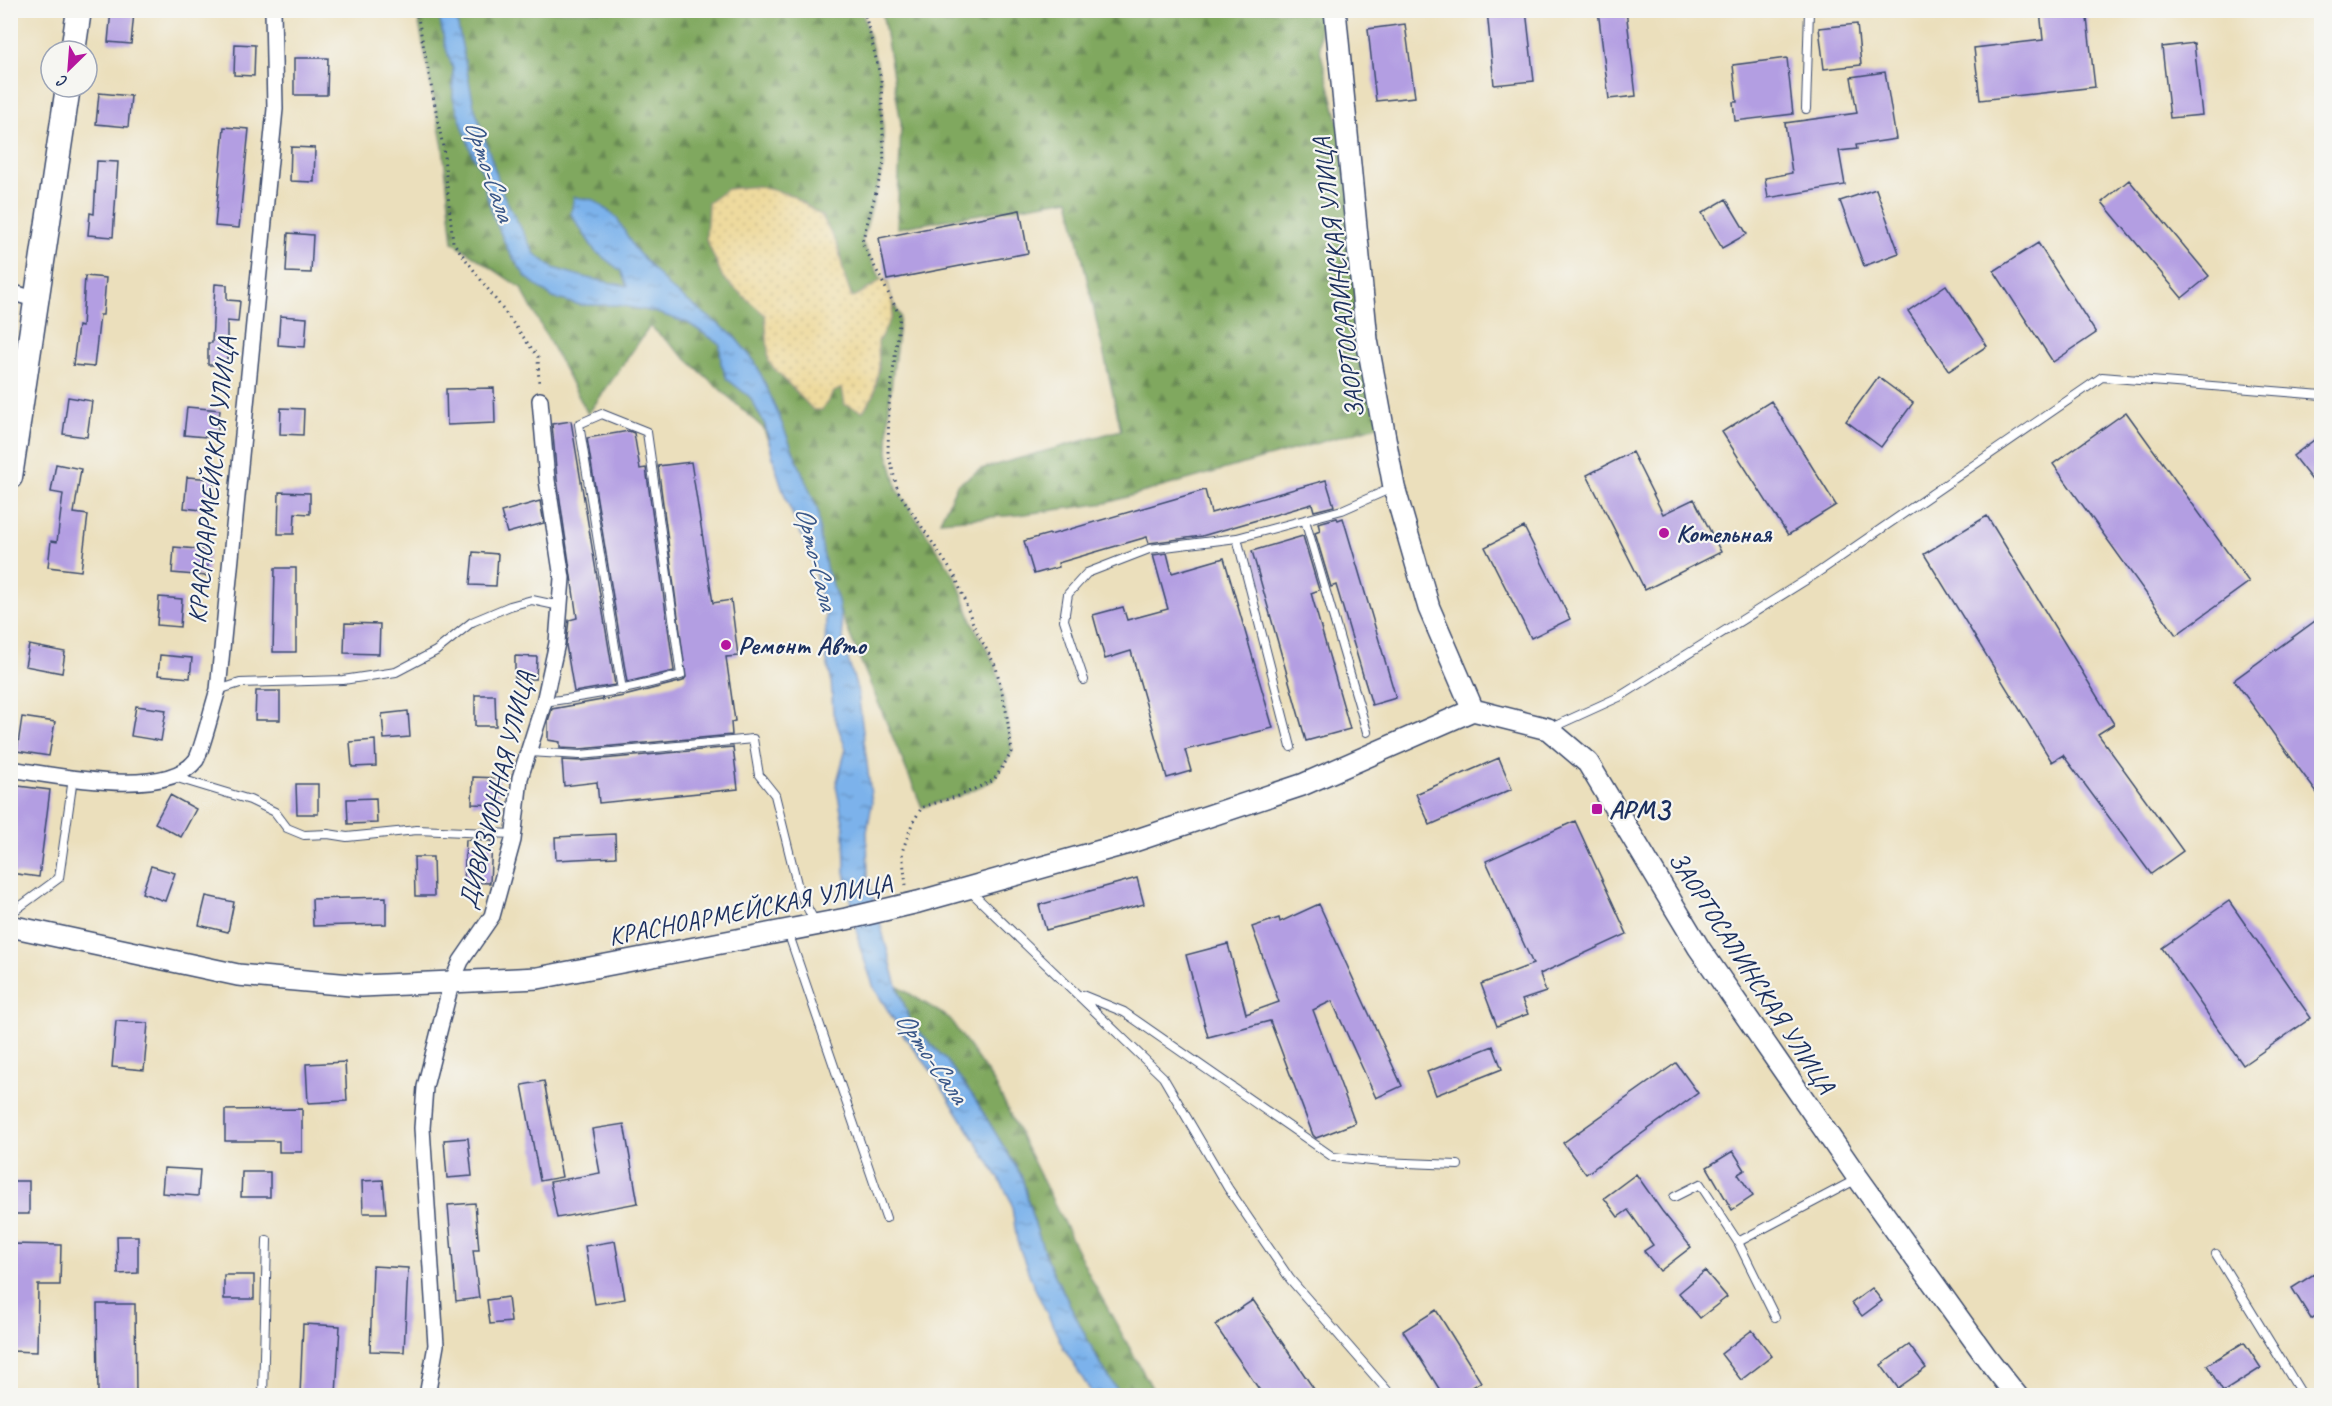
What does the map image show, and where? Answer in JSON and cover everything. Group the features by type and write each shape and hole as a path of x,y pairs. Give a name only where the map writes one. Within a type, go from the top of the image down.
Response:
{"main road":[{"path":"75,39 79,10"},
{"path":"10,477 66,99"}],"street":[{"name":"КРАСНОАРМЕЙСКАЯ УЛИЦА","path":"174,777 196,760 218,690 275,109 273,10"},
{"name":"ЗАОРТОСАЛИНСКАЯ УЛИЦА","path":"1335,10 1367,340 1394,487 1429,608 1473,710 1548,729 1588,763 1699,948 1858,1178 1987,1358 2017,1395"},
{"path":"10,292 38,300"},
{"name":"ДИВИЗИОННАЯ УЛИЦА","path":"427,1395 436,1345 422,1128 425,1087 451,984 461,961 492,916 513,834 520,778 544,702 557,643 562,578 547,480 540,400"},
{"name":"КРАСНОАРМЕЙСКАЯ УЛИЦА","path":"10,926 238,975 362,986 451,984 538,978 846,920 968,889 1125,844 1302,785 1473,710"},
{"path":"10,769 117,784 174,777"}],"lane":[{"path":"1806,109 1809,10"},
{"path":"1548,729 1619,697 1807,579 2102,377 2322,395"},
{"path":"544,702 621,690 681,675 647,432 602,414 579,424 621,690"},
{"path":"1084,681 1064,620 1068,594 1087,573 1149,549 1237,538 1342,510 1394,487"},
{"path":"1305,520 1367,732"},
{"path":"1237,538 1291,747"},
{"path":"218,690 240,683 343,681 396,672 436,651 472,622 510,606 532,600 560,606"},
{"path":"529,752 580,755 753,739 759,774 775,795 799,892 817,925"},
{"path":"174,777 250,800 275,812 287,828 304,835 328,834 347,837 417,830 513,834"},
{"path":"10,914 59,878 73,778"},
{"path":"968,889 1163,1077 1228,1188 1290,1279 1392,1395"},
{"path":"787,930 886,1218"},
{"path":"1077,993 1124,1012 1333,1157 1381,1162 1458,1165"},
{"path":"1738,1242 1858,1178"},
{"path":"1674,1197 1700,1184 1738,1242 1775,1317"},
{"path":"263,1395 267,1240"},
{"path":"2216,1254 2303,1395"}],"path":[{"path":"414,10 418,18 443,147 453,242 538,357 540,400"},
{"path":"864,10 881,79 885,163 862,242 900,316 889,405 888,453 898,491 956,578 974,626 996,667 1006,710 1012,752 994,780 958,796 922,807 912,824 902,852 904,879 910,904"}],"green space":[{"path":"414,11 862,11 881,79 884,163 862,242 900,316 889,405 888,453 898,491 956,578 974,626 996,667 1006,710 1012,752 994,780 959,796 922,807 763,428 650,326 588,414 521,288 453,242 443,147 418,18"},
{"path":"882,11 1319,11 1320,50 1348,161 1381,425 1106,503 1017,515 940,521 957,485 981,469 1121,430 1069,199 897,228 901,123"},
{"path":"897,986 949,1018 995,1084 1094,1284 1156,1395 1120,1395 1098,1360 1047,1260 1022,1177 973,1096 911,1023"}],"sand":[{"path":"758,186 791,195 822,216 838,246 852,298 881,279 887,280 893,303 892,316 878,342 879,367 874,395 863,411 845,405 842,388 834,392 822,410 813,410 769,363 765,315 723,278 706,239 708,203 727,189"}],"water":[{"name":"Орто-Сала","path":"438,11 455,11 474,106 503,194 534,253 553,268 627,286 621,271 595,251 571,214 574,197 594,200 617,218 634,248 670,288 733,335 755,362 818,511 826,567 838,601 845,650 858,692 872,803 867,832 868,879 897,986 911,1023 946,1060 973,1096 1022,1177 1047,1260 1098,1360 1120,1395 1093,1395 1064,1349 1032,1282 1017,1241 1011,1201 932,1072 902,1033 874,988 860,947 845,872 844,827 836,785 846,749 833,713 831,679 825,653 826,615 817,585 815,567 786,499 765,425 750,397 727,379 721,363 720,344 688,323 654,312 618,305 581,305 553,298 526,277 509,252 493,216 485,189 485,176 472,154 453,98 453,69"}],"building":[{"path":"111,10 134,12 131,44 108,42"},
{"path":"1487,10 1526,10 1534,81 1494,85"},
{"path":"1598,10 1626,10 1636,96 1609,99"},
{"path":"2040,10 2086,10 2095,87 1980,100 1974,48 2043,40"},
{"path":"1405,24 1415,97 1376,101 1368,29"},
{"path":"1857,24 1861,65 1824,69 1819,28"},
{"path":"2194,43 2202,115 2170,118 2162,47"},
{"path":"235,44 255,45 254,76 234,75"},
{"path":"294,58 328,58 327,95 294,95"},
{"path":"1787,58 1793,114 1735,121 1733,102 1737,102 1733,65"},
{"path":"1885,72 1896,139 1856,145 1857,149 1839,151 1845,185 1768,198 1765,178 1792,173 1785,123 1857,113 1851,77"},
{"path":"99,93 131,96 128,127 96,124"},
{"path":"224,127 249,129 239,228 215,226"},
{"path":"291,147 315,148 314,182 290,181"},
{"path":"97,161 118,162 113,237 88,235 90,213 94,214"},
{"path":"2129,180 2209,276 2182,298 2102,202"},
{"path":"1876,189 1899,253 1864,266 1840,201"},
{"path":"1726,199 1747,234 1722,248 1702,213"},
{"path":"1020,210 1028,253 887,280 879,238"},
{"path":"288,233 313,235 311,273 286,272"},
{"path":"2038,243 2096,333 2053,362 1994,271"},
{"path":"85,276 106,278 103,315 100,315 94,367 73,365 78,326 82,327"},
{"path":"215,284 227,285 227,300 240,301 238,322 227,321 227,365 208,365 208,343 212,343"},
{"path":"1946,285 1987,346 1949,371 1908,311"},
{"path":"280,316 307,318 305,347 278,345"},
{"path":"1878,377 1913,403 1881,447 1846,421"},
{"path":"494,388 495,423 447,425 446,389"},
{"path":"68,397 92,401 87,437 63,434"},
{"path":"1771,401 1836,505 1788,535 1722,432"},
{"path":"187,407 220,410 217,438 184,435"},
{"path":"281,408 304,409 303,435 280,434"},
{"path":"2126,412 2249,582 2176,635 2053,464"},
{"path":"571,421 615,685 574,692 566,645 569,620 577,618 557,479 552,424"},
{"path":"629,431 634,433 640,469 646,468 674,671 627,682 587,438"},
{"path":"2322,434 2322,493 2293,456"},
{"name":"Котельная","path":"1632,452 1663,514 1694,499 1721,552 1645,590 1587,475"},
{"path":"691,462 713,603 731,600 738,656 726,657 735,721 731,722 732,735 580,749 560,748 560,742 548,740 548,721 552,709 624,696 683,681 686,677 658,466"},
{"path":"56,464 81,469 74,513 88,515 81,571 48,567 51,541 57,542 63,494 51,492"},
{"path":"187,477 214,479 211,511 184,508"},
{"path":"1326,480 1334,506 1314,511 1312,504 1202,536 1149,543 1147,537 1058,563 1059,567 1034,574 1024,541 1205,490 1211,513"},
{"path":"279,492 310,493 310,514 295,513 294,534 278,534"},
{"path":"540,501 544,523 507,533 501,512"},
{"path":"1987,516 2114,724 2098,734 2183,851 2151,874 2063,755 2052,762 1924,554"},
{"path":"1337,518 1338,520 1343,518 1396,698 1372,705 1336,585 1331,587 1315,533 1320,531 1318,523"},
{"path":"1524,527 1570,619 1531,638 1485,547"},
{"path":"1303,536 1319,590 1311,593 1350,729 1306,741 1252,551"},
{"path":"174,547 209,550 207,576 172,573"},
{"path":"473,552 498,554 496,586 470,585"},
{"path":"1167,553 1172,573 1224,558 1273,728 1185,750 1191,771 1167,778 1131,651 1105,659 1093,615 1123,607 1127,620 1168,609 1153,555"},
{"path":"275,568 296,568 296,652 273,652"},
{"path":"159,597 182,599 180,627 157,625"},
{"path":"2322,616 2322,800 2234,680"},
{"path":"345,623 380,624 379,654 344,653"},
{"path":"29,645 65,652 62,673 25,666"},
{"path":"160,655 192,658 190,678 158,675"},
{"path":"515,656 537,657 536,679 515,679"},
{"path":"256,691 280,691 280,720 255,720"},
{"path":"475,695 495,695 496,726 475,726"},
{"path":"136,706 166,710 161,741 131,736"},
{"path":"408,711 410,737 384,739 382,714"},
{"path":"22,717 55,722 49,756 17,751"},
{"path":"375,740 376,766 352,767 350,742"},
{"path":"733,747 738,789 599,803 597,782 564,786 562,760 581,761"},
{"path":"1499,758 1512,789 1430,825 1416,794"},
{"path":"473,777 499,778 498,805 472,804"},
{"path":"296,784 318,784 318,814 297,814"},
{"path":"10,785 50,790 39,877 10,873"},
{"path":"170,795 196,809 181,837 155,823"},
{"path":"376,798 377,823 348,824 347,799"},
{"path":"1575,821 1627,934 1540,974 1546,992 1522,1000 1528,1014 1497,1026 1481,984 1533,964 1486,861"},
{"path":"615,834 616,857 556,860 555,837"},
{"path":"466,840 492,841 490,883 464,882"},
{"path":"414,857 433,857 434,896 415,896"},
{"path":"151,866 175,873 165,901 142,893"},
{"path":"1137,878 1144,904 1046,930 1039,905"},
{"path":"206,896 234,902 228,932 199,925"},
{"path":"386,897 386,924 313,926 312,899"},
{"path":"2229,901 2311,1018 2243,1065 2162,948"},
{"path":"1319,904 1402,1086 1376,1098 1332,1001 1313,1010 1355,1123 1316,1138 1270,1021 1208,1037 1186,955 1228,944 1246,1014 1279,1002 1252,927 1279,918 1280,922"},
{"path":"116,1021 148,1023 144,1070 112,1067"},
{"path":"1493,1046 1502,1069 1436,1095 1427,1072"},
{"path":"345,1062 347,1101 308,1103 306,1064"},
{"path":"1676,1063 1698,1093 1586,1174 1563,1143"},
{"path":"544,1081 562,1177 540,1181 522,1085"},
{"path":"302,1109 302,1152 279,1152 279,1141 225,1141 225,1110"},
{"path":"624,1124 638,1203 557,1218 550,1182 600,1173 592,1129"},
{"path":"468,1138 472,1176 447,1178 444,1140"},
{"path":"1733,1151 1745,1170 1738,1174 1753,1196 1732,1210 1707,1167"},
{"path":"164,1168 200,1170 198,1196 162,1193"},
{"path":"242,1172 270,1172 270,1197 241,1197"},
{"path":"1636,1174 1691,1247 1660,1271 1644,1251 1653,1245 1628,1210 1618,1217 1604,1198"},
{"path":"383,1180 386,1213 363,1213 362,1181"},
{"path":"10,1181 29,1181 29,1214 10,1214"},
{"path":"475,1203 479,1250 473,1250 479,1298 456,1301 448,1205"},
{"path":"117,1236 138,1236 138,1273 118,1274"},
{"path":"615,1241 625,1299 595,1304 585,1246"},
{"path":"10,1244 61,1245 60,1285 38,1285 37,1352 10,1351"},
{"path":"373,1266 408,1268 404,1352 370,1351"},
{"path":"1705,1271 1727,1297 1700,1318 1679,1293"},
{"path":"2314,1274 2322,1285 2322,1312 2311,1319 2292,1288"},
{"path":"224,1275 254,1275 254,1299 224,1299"},
{"path":"1872,1288 1882,1301 1862,1316 1852,1303"},
{"path":"508,1297 511,1322 490,1324 487,1300"},
{"path":"1253,1300 1314,1389 1304,1395 1263,1395 1215,1325"},
{"path":"97,1304 135,1304 136,1395 98,1395"},
{"path":"1436,1310 1481,1382 1460,1395 1443,1395 1403,1331"},
{"path":"303,1324 340,1326 336,1395 300,1395"},
{"path":"1752,1330 1772,1356 1741,1380 1721,1354"},
{"path":"2244,1342 2261,1368 2223,1392 2207,1365"},
{"path":"1909,1345 1926,1368 1898,1388 1881,1365"}],"place":[{"name":"Котельная","path":"1664,533"},
{"name":"Ремонт Авто","path":"726,645"},
{"name":"АРМЗ","path":"1597,809"}]}
